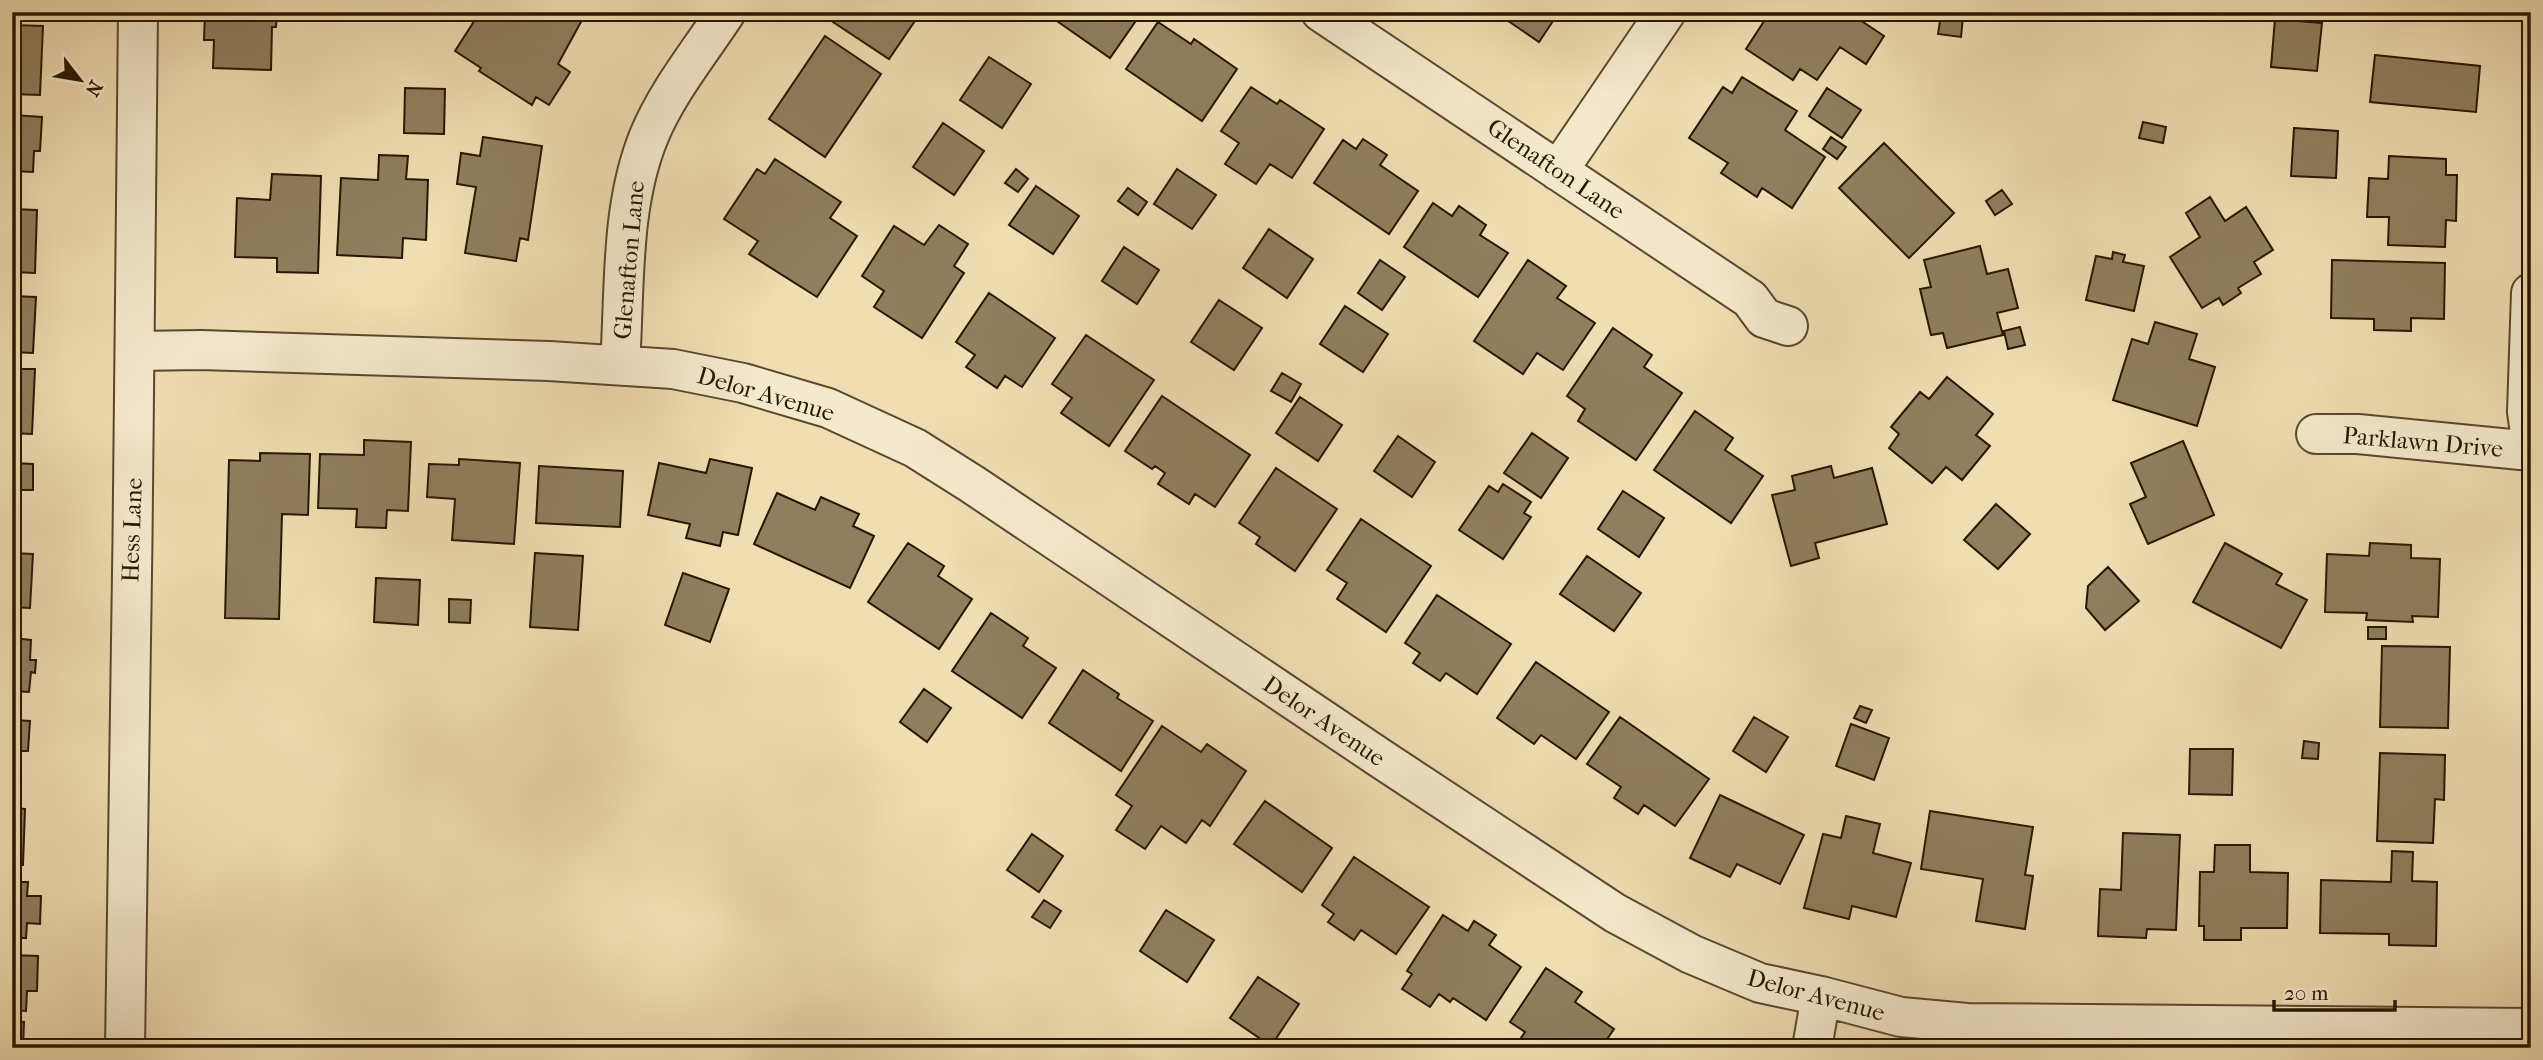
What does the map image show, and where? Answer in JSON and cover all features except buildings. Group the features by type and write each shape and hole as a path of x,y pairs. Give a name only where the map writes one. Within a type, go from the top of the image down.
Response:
{"street":[{"name":"Hess Lane","path":"125,1048 129,636 136,351 138,12"},
{"name":"Glenafton Lane","path":"621,365 629,206 639,163 650,133 666,103 726,12"},
{"name":"Glenafton Lane","path":"1321,12 1750,299 1764,318 1788,326"},
{"path":"1558,171 1666,12"},
{"path":"2531,293 2527,400 2531,439"},
{"name":"Delor Avenue","path":"136,351 215,351 673,369 743,383 828,408 915,448 983,491 1615,913 1691,954 1760,983 1901,1017 1967,1023 2531,1028"},
{"name":"Parklawn Drive","path":"2316,434 2358,434 2531,451"},
{"path":"1812,1048 1821,996"}]}
